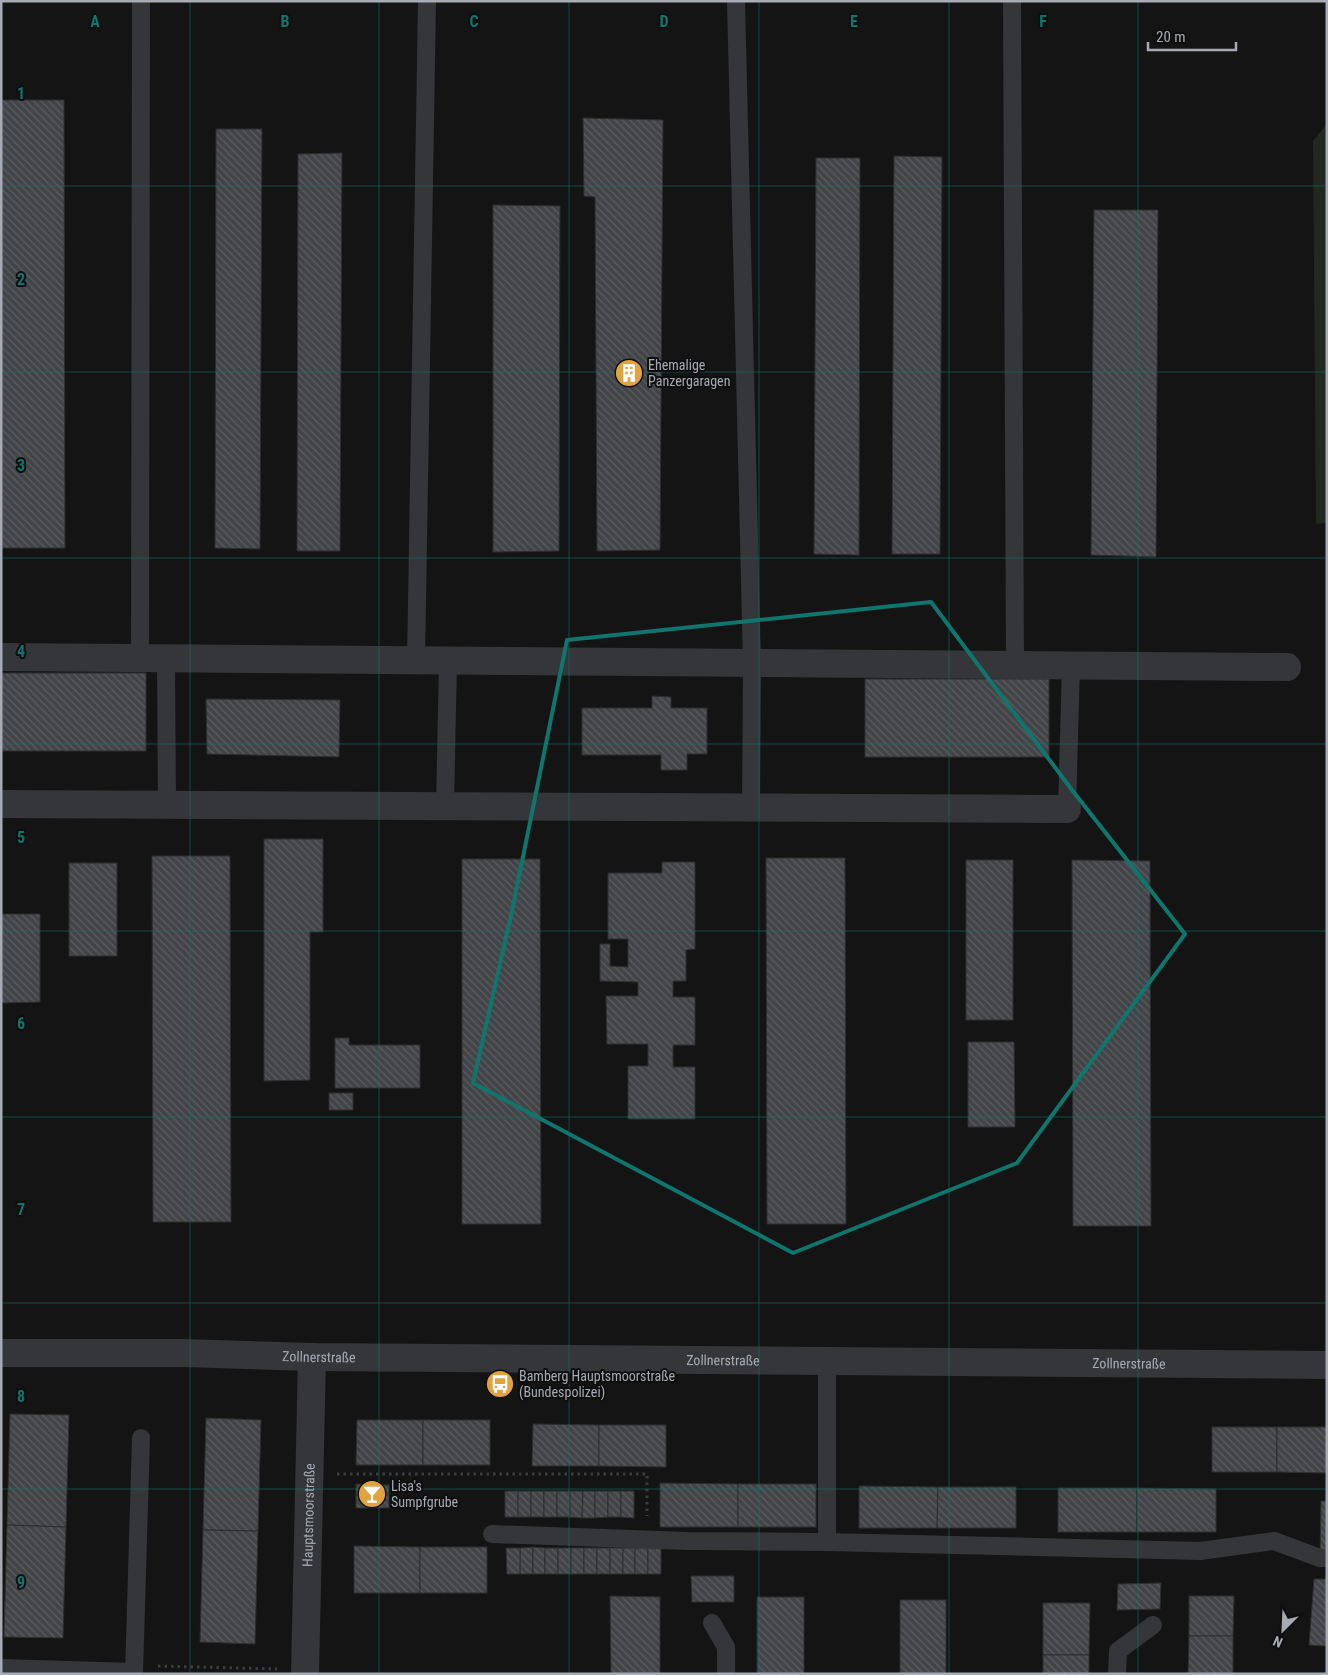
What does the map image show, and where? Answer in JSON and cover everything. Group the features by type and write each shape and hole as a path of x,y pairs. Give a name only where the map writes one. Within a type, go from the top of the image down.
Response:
{"street":[{"path":"1,657 1287,666"},
{"path":"1,804 1067,809"},
{"name":"Zollnerstraße","path":"1,1353 183,1353 312,1357 1327,1365"},
{"name":"Hauptsmoorstraße","path":"305,1672 312,1357"}],"lane":[{"path":"141,1 153,658 167,804"},
{"path":"416,660 427,1"},
{"path":"736,1 752,662 751,807"},
{"path":"1012,1 1015,664"},
{"path":"445,805 448,661"},
{"path":"1067,809 1071,665"},
{"path":"827,1362 827,1542"},
{"path":"1,1668 134,1670 141,1438"},
{"path":"492,1534 1200,1551 1274,1541 1320,1558 1327,1558"},
{"path":"712,1623 726,1647 726,1674"},
{"path":"1117,1674 1118,1651 1153,1625"}],"path":[{"path":"355,1474 647,1474 647,1539"},
{"path":"134,1670 305,1672"}],"highlighted area":[{"path":"931,602 1072,790 1185,934 1017,1163 793,1253 473,1083 512,911 567,640"}],"shaded area":[{"path":"1327,124 1327,523 1316,524 1313,141"}],"building":[{"path":"1,100 64,100 65,548 2,548"},
{"name":"Ehemalige Panzergaragen","path":"583,118 663,120 660,550 597,551 595,197 584,196"},
{"path":"216,129 262,129 260,549 215,548"},
{"path":"342,153 340,551 297,551 298,154"},
{"path":"894,156 942,157 940,554 892,554"},
{"path":"816,158 860,158 859,555 814,554"},
{"path":"493,205 560,206 559,551 493,552"},
{"path":"1094,210 1158,210 1156,557 1091,555"},
{"path":"1,673 146,673 146,751 1,751"},
{"path":"865,679 1049,679 1049,757 865,757"},
{"path":"652,696 671,697 671,708 707,708 707,754 687,754 687,770 661,770 661,755 582,755 582,708 652,708"},
{"path":"206,699 340,700 339,757 207,754"},
{"path":"264,839 323,839 323,932 310,932 310,1080 264,1081"},
{"path":"152,856 230,856 231,1222 153,1222"},
{"path":"766,858 845,858 846,1224 767,1224"},
{"path":"462,859 540,859 541,1224 462,1224"},
{"path":"966,860 1013,860 1013,1020 966,1020"},
{"path":"1072,860 1150,861 1151,1226 1073,1226"},
{"path":"662,862 695,862 695,949 686,950 686,981 673,981 673,997 695,997 695,1045 673,1045 673,1067 695,1067 695,1119 628,1119 628,1066 648,1066 648,1044 607,1044 606,996 638,996 638,982 600,981 600,944 610,944 610,966 628,967 628,939 608,939 608,873 662,873"},
{"path":"69,863 117,863 117,956 69,956"},
{"path":"1,914 40,914 40,1002 1,1003"},
{"path":"335,1038 349,1038 349,1045 420,1045 420,1088 335,1088"},
{"path":"968,1042 1014,1042 1015,1127 968,1127"},
{"path":"329,1093 353,1093 353,1110 329,1110"},
{"path":"10,1414 69,1415 66,1527 7,1525"},
{"path":"206,1418 261,1420 258,1531 203,1530"},
{"path":"357,1420 423,1420 423,1465 356,1465"},
{"path":"423,1420 490,1420 490,1465 423,1465"},
{"path":"533,1424 599,1425 599,1466 532,1466"},
{"path":"599,1425 666,1425 666,1467 599,1466"},
{"path":"1212,1427 1277,1427 1277,1472 1212,1472"},
{"path":"1277,1427 1327,1427 1327,1473 1277,1472"},
{"path":"660,1483 738,1484 738,1527 660,1527"},
{"name":"Lisa's Sumpfgrube","path":"356,1484 389,1485 389,1508 356,1508"},
{"path":"738,1484 816,1484 816,1527 738,1527"},
{"path":"859,1486 938,1487 937,1528 859,1528"},
{"path":"938,1487 1016,1487 1016,1528 937,1528"},
{"path":"1058,1488 1137,1488 1137,1532 1058,1532"},
{"path":"1137,1488 1216,1489 1216,1532 1137,1532"},
{"path":"505,1491 518,1491 518,1517 505,1517"},
{"path":"518,1491 531,1491 531,1517 518,1517"},
{"path":"531,1491 544,1491 544,1517 531,1517"},
{"path":"544,1491 557,1491 557,1517 544,1517"},
{"path":"557,1491 570,1491 570,1517 557,1517"},
{"path":"570,1491 583,1491 582,1518 570,1517"},
{"path":"583,1491 595,1491 595,1518 582,1518"},
{"path":"595,1491 608,1491 608,1517 595,1518"},
{"path":"608,1491 621,1491 621,1517 608,1517"},
{"path":"621,1491 634,1491 634,1518 621,1517"},
{"path":"1321,1501 1327,1501 1327,1554 1320,1554"},
{"path":"7,1525 66,1527 63,1638 4,1637"},
{"path":"203,1530 258,1531 255,1644 200,1642"},
{"path":"354,1546 420,1547 420,1593 354,1593"},
{"path":"420,1547 487,1547 487,1593 420,1593"},
{"path":"533,1547 533,1574 520,1574 520,1548"},
{"path":"533,1547 545,1548 545,1574 533,1574"},
{"path":"506,1548 520,1548 520,1574 507,1574"},
{"path":"545,1548 558,1548 558,1574 545,1574"},
{"path":"558,1548 571,1548 571,1574 558,1574"},
{"path":"571,1548 584,1548 584,1574 571,1574"},
{"path":"584,1548 597,1548 597,1574 584,1574"},
{"path":"597,1548 610,1548 610,1574 597,1574"},
{"path":"610,1548 623,1548 623,1574 610,1574"},
{"path":"623,1548 635,1548 635,1574 623,1574"},
{"path":"635,1548 648,1548 648,1574 635,1574"},
{"path":"648,1548 661,1548 661,1574 648,1574"},
{"path":"691,1576 734,1576 734,1602 692,1602"},
{"path":"1314,1579 1327,1579 1327,1646 1309,1645"},
{"path":"1161,1583 1160,1609 1117,1610 1118,1584"},
{"path":"610,1596 660,1597 660,1674 611,1674"},
{"path":"1189,1596 1234,1596 1233,1636 1189,1636"},
{"path":"757,1597 804,1597 804,1674 757,1674"},
{"path":"900,1600 946,1600 946,1674 900,1674"},
{"path":"1043,1603 1090,1603 1089,1655 1043,1655"},
{"path":"1189,1636 1233,1636 1233,1674 1188,1674"},
{"path":"1043,1655 1089,1655 1089,1674 1043,1674"}],"place":[{"name":"Ehemalige Panzergaragen","path":"629,373"},
{"name":"Bamberg Hauptsmoorstraße (Bundespolizei)","path":"500,1384"},
{"name":"Lisa's Sumpfgrube","path":"372,1494"}]}
